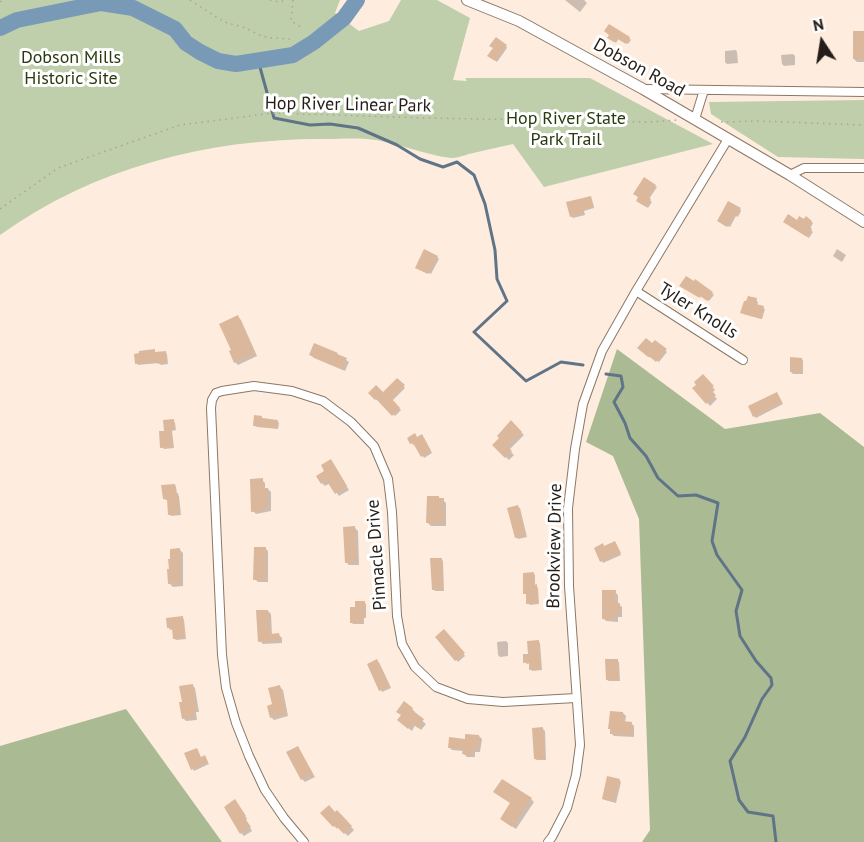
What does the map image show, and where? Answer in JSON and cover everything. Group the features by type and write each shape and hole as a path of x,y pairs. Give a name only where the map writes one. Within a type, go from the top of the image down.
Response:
{"street":[{"name":"Dobson Road","path":"467,0 519,21 643,89 790,175 864,222"},
{"path":"643,89 864,92"},
{"path":"695,119 705,90"},
{"name":"Brookview Drive","path":"548,842 567,808 576,775 580,745 569,586 568,508 583,404 602,351 728,139"},
{"path":"790,175 804,168 864,168"},
{"name":"Tyler Knolls","path":"636,291 743,360"},
{"name":"Pinnacle Drive","path":"304,842 265,790 236,723 226,688 222,655 211,408 216,393 255,387 304,394 323,401 351,423 374,446 388,479 392,512 397,616 402,644 415,667 436,687 468,699 503,702 576,698"}],"path":[{"path":"190,0 224,22 270,38 291,39"},
{"path":"270,0 279,2 287,0"},
{"path":"293,0 291,21 301,27"},
{"name":"Hop River Linear Park","path":"0,209 58,168 180,125 273,113 659,122 681,120"},
{"path":"713,122 864,125"}],"green space":[{"path":"0,0 340,0 335,13 359,31 389,21 401,0 437,0 470,18 453,80 467,81 465,78 590,78 713,144 544,187 513,144 451,158 367,139 283,140 239,144 155,161 114,174 37,211 0,235"},
{"path":"864,100 864,159 778,157 711,114 709,102"},
{"path":"617,349 725,429 820,413 864,447 864,842 642,842 650,830 639,519 613,456 586,442"},
{"path":"126,709 222,842 0,842 0,746"}],"building":[{"path":"609,24 630,37 626,44 616,38 614,42 607,38 609,35 604,31"},
{"path":"853,31 864,31 864,59 853,59"},
{"path":"496,37 507,45 495,61 487,56 493,48 489,46"},
{"path":"644,177 656,185 648,197 651,199 646,207 636,201 638,197 633,194"},
{"path":"591,196 594,207 583,209 584,213 570,217 566,202"},
{"path":"728,201 741,208 727,227 717,221"},
{"path":"788,214 797,220 799,216 804,219 806,216 812,221 809,226 812,229 807,237 783,222"},
{"path":"424,249 438,256 428,274 415,268"},
{"path":"686,276 694,281 695,279 713,292 707,301 679,286"},
{"path":"748,296 757,298 756,304 764,306 761,319 740,313"},
{"path":"238,315 255,353 234,363 229,351 231,350 219,324"},
{"path":"646,338 652,343 655,340 667,349 656,362 637,348"},
{"path":"314,343 347,358 342,369 309,355"},
{"path":"155,349 155,352 166,351 167,362 135,364 134,354"},
{"path":"790,357 802,358 802,373 790,372"},
{"path":"703,374 714,386 710,389 716,395 706,404 692,388 696,385 694,382"},
{"path":"397,378 405,385 392,399 400,408 392,416 368,393 376,385 383,392"},
{"path":"777,392 782,402 753,417 748,406"},
{"path":"254,415 278,420 276,428 253,426"},
{"path":"174,419 175,429 171,429 173,447 160,448 159,431 164,431 163,420"},
{"path":"511,420 522,432 507,446 512,451 505,458 492,445"},
{"path":"415,433 417,437 422,434 431,451 421,457 413,443 410,444 407,438"},
{"path":"331,459 347,486 335,494 326,480 321,484 316,476 324,471 321,465"},
{"path":"263,478 263,488 268,488 268,509 251,512 250,479"},
{"path":"175,484 180,514 168,515 167,499 163,499 161,485"},
{"path":"427,496 444,498 444,524 426,523"},
{"path":"518,505 526,535 515,538 507,508"},
{"path":"355,526 357,562 345,563 343,527"},
{"path":"615,541 621,553 600,562 594,548 603,543 604,546"},
{"path":"254,547 266,547 266,580 253,580"},
{"path":"180,548 181,583 168,584 167,569 169,569 170,549"},
{"path":"430,558 442,558 443,589 432,590"},
{"path":"534,572 538,603 526,604 526,594 523,594 523,573"},
{"path":"602,590 616,590 615,603 620,603 620,614 615,614 615,619 602,619"},
{"path":"355,601 365,601 363,623 350,623 350,607 355,607"},
{"path":"256,610 268,610 270,634 279,633 280,640 258,642"},
{"path":"183,616 185,638 173,639 172,628 167,628 166,618"},
{"path":"444,629 465,653 455,661 435,637"},
{"path":"539,640 541,669 529,670 529,662 523,663 523,654 528,654 527,641"},
{"path":"377,659 390,686 379,691 367,664"},
{"path":"605,659 618,659 619,680 606,680"},
{"path":"193,684 195,717 182,719 179,686"},
{"path":"280,685 286,714 270,718 267,706 272,704 268,688"},
{"path":"404,701 424,719 418,728 412,724 408,729 397,720 401,715 396,712"},
{"path":"610,711 623,712 623,721 632,722 631,735 610,734 610,729 608,729"},
{"path":"543,727 545,759 534,759 532,728"},
{"path":"465,734 479,735 478,750 473,749 472,755 462,754 463,749 448,748 449,737 465,739"},
{"path":"298,746 313,774 301,780 286,752"},
{"path":"197,748 201,757 205,755 208,762 191,770 184,753"},
{"path":"607,776 620,779 614,802 602,799"},
{"path":"502,779 532,798 512,827 500,819 510,803 493,792"},
{"path":"235,799 251,827 240,834 224,807"},
{"path":"329,805 352,826 344,834 335,825 333,827 320,813"}],"waterway":[{"path":"0,28 17,20 101,3 133,8 175,29 186,43 200,52 218,61 236,64 293,55 314,42 344,18 357,0"},
{"path":"258,60 274,118 310,125 330,124 358,128 397,145 420,159 443,167 457,162 474,175 485,204 495,250 497,279 507,301 474,332 526,381 561,362 583,365"},
{"path":"606,374 621,376 623,387 614,402 630,438 646,456 658,478 678,496 696,495 718,503 712,541 717,555 742,590 736,611 740,636 756,661 771,678 772,685 762,699 745,737 730,761 739,800 748,812 773,816 776,842"}],"park label":[{"name":"Dobson Mills Historic Site","path":"71,68"},
{"name":"Hop River State Park Trail","path":"566,129"}]}
